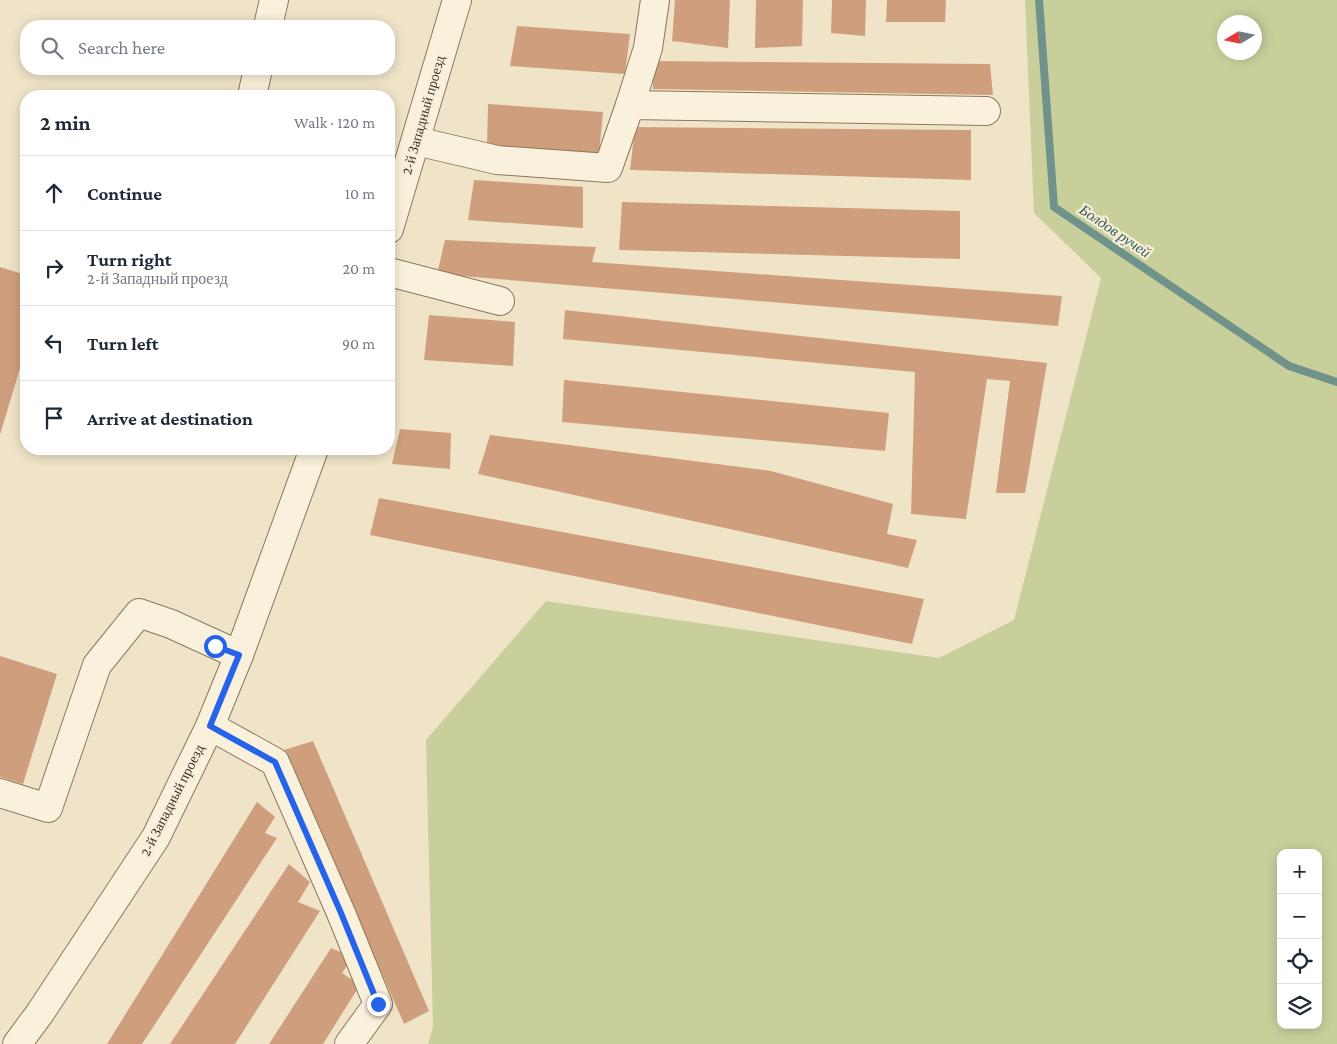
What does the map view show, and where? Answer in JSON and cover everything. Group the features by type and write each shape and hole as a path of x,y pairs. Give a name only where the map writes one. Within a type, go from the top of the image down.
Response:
{"street":[{"path":"269,20 274,0"},
{"name":"2-й Западный проезд","path":"395,209 457,0"},
{"path":"416,141 497,160 608,168 648,48 655,0"},
{"path":"253,90 257,75"},
{"path":"630,105 986,111"},
{"path":"395,274 500,301"},
{"name":"2-й Западный проезд","path":"16,1044 46,1005 156,838 210,726 239,655 312,455"},
{"path":"0,794 48,808 97,665 140,613 171,624 239,655"},
{"path":"210,726 275,762 341,913 378,1004 349,1044"},
{"path":"0,1033 16,1044"}],"green space":[{"path":"1025,0 1337,0 1337,1044 428,1044 433,1027 426,740 546,601 939,658 1014,620 1101,278 1034,213"}],"building":[{"path":"675,0 730,0 728,48 672,41"},
{"path":"756,0 803,0 802,46 755,48"},
{"path":"832,0 866,0 865,36 831,33"},
{"path":"887,0 946,0 945,22 886,22"},
{"path":"517,26 630,34 625,74 510,66"},
{"path":"653,61 990,64 993,95 653,89"},
{"path":"488,104 603,112 599,154 487,145"},
{"path":"635,127 971,130 971,180 630,170"},
{"path":"474,180 583,187 583,228 468,220"},
{"path":"622,202 960,211 960,259 619,250"},
{"path":"445,240 596,247 592,262 1062,296 1058,326 437,274"},
{"path":"0,267 20,273 20,368 0,435"},
{"path":"565,310 1047,363 1025,493 996,493 1010,381 987,379 966,519 911,514 915,372 563,339"},
{"path":"429,315 515,322 513,366 424,360"},
{"path":"564,380 889,413 885,451 562,422"},
{"path":"400,429 451,433 450,469 392,464"},
{"path":"490,435 771,471 893,504 887,534 917,540 908,568 478,474"},
{"path":"379,498 924,599 912,644 370,535"},
{"path":"0,656 57,674 23,784 0,777"},
{"path":"313,741 429,1011 404,1024 284,750"},
{"path":"257,802 275,817 265,833 277,838 142,1044 107,1044"},
{"path":"289,864 310,882 298,902 320,911 235,1044 170,1044"},
{"path":"331,948 353,957 342,973 360,985 323,1044 269,1044"}],"waterway":[{"name":"Болдов ручей","path":"1039,0 1054,207 1289,366 1337,382"}],"route":[{"path":"215,646 239,655 210,726 275,762 341,913 378,1004"}]}
